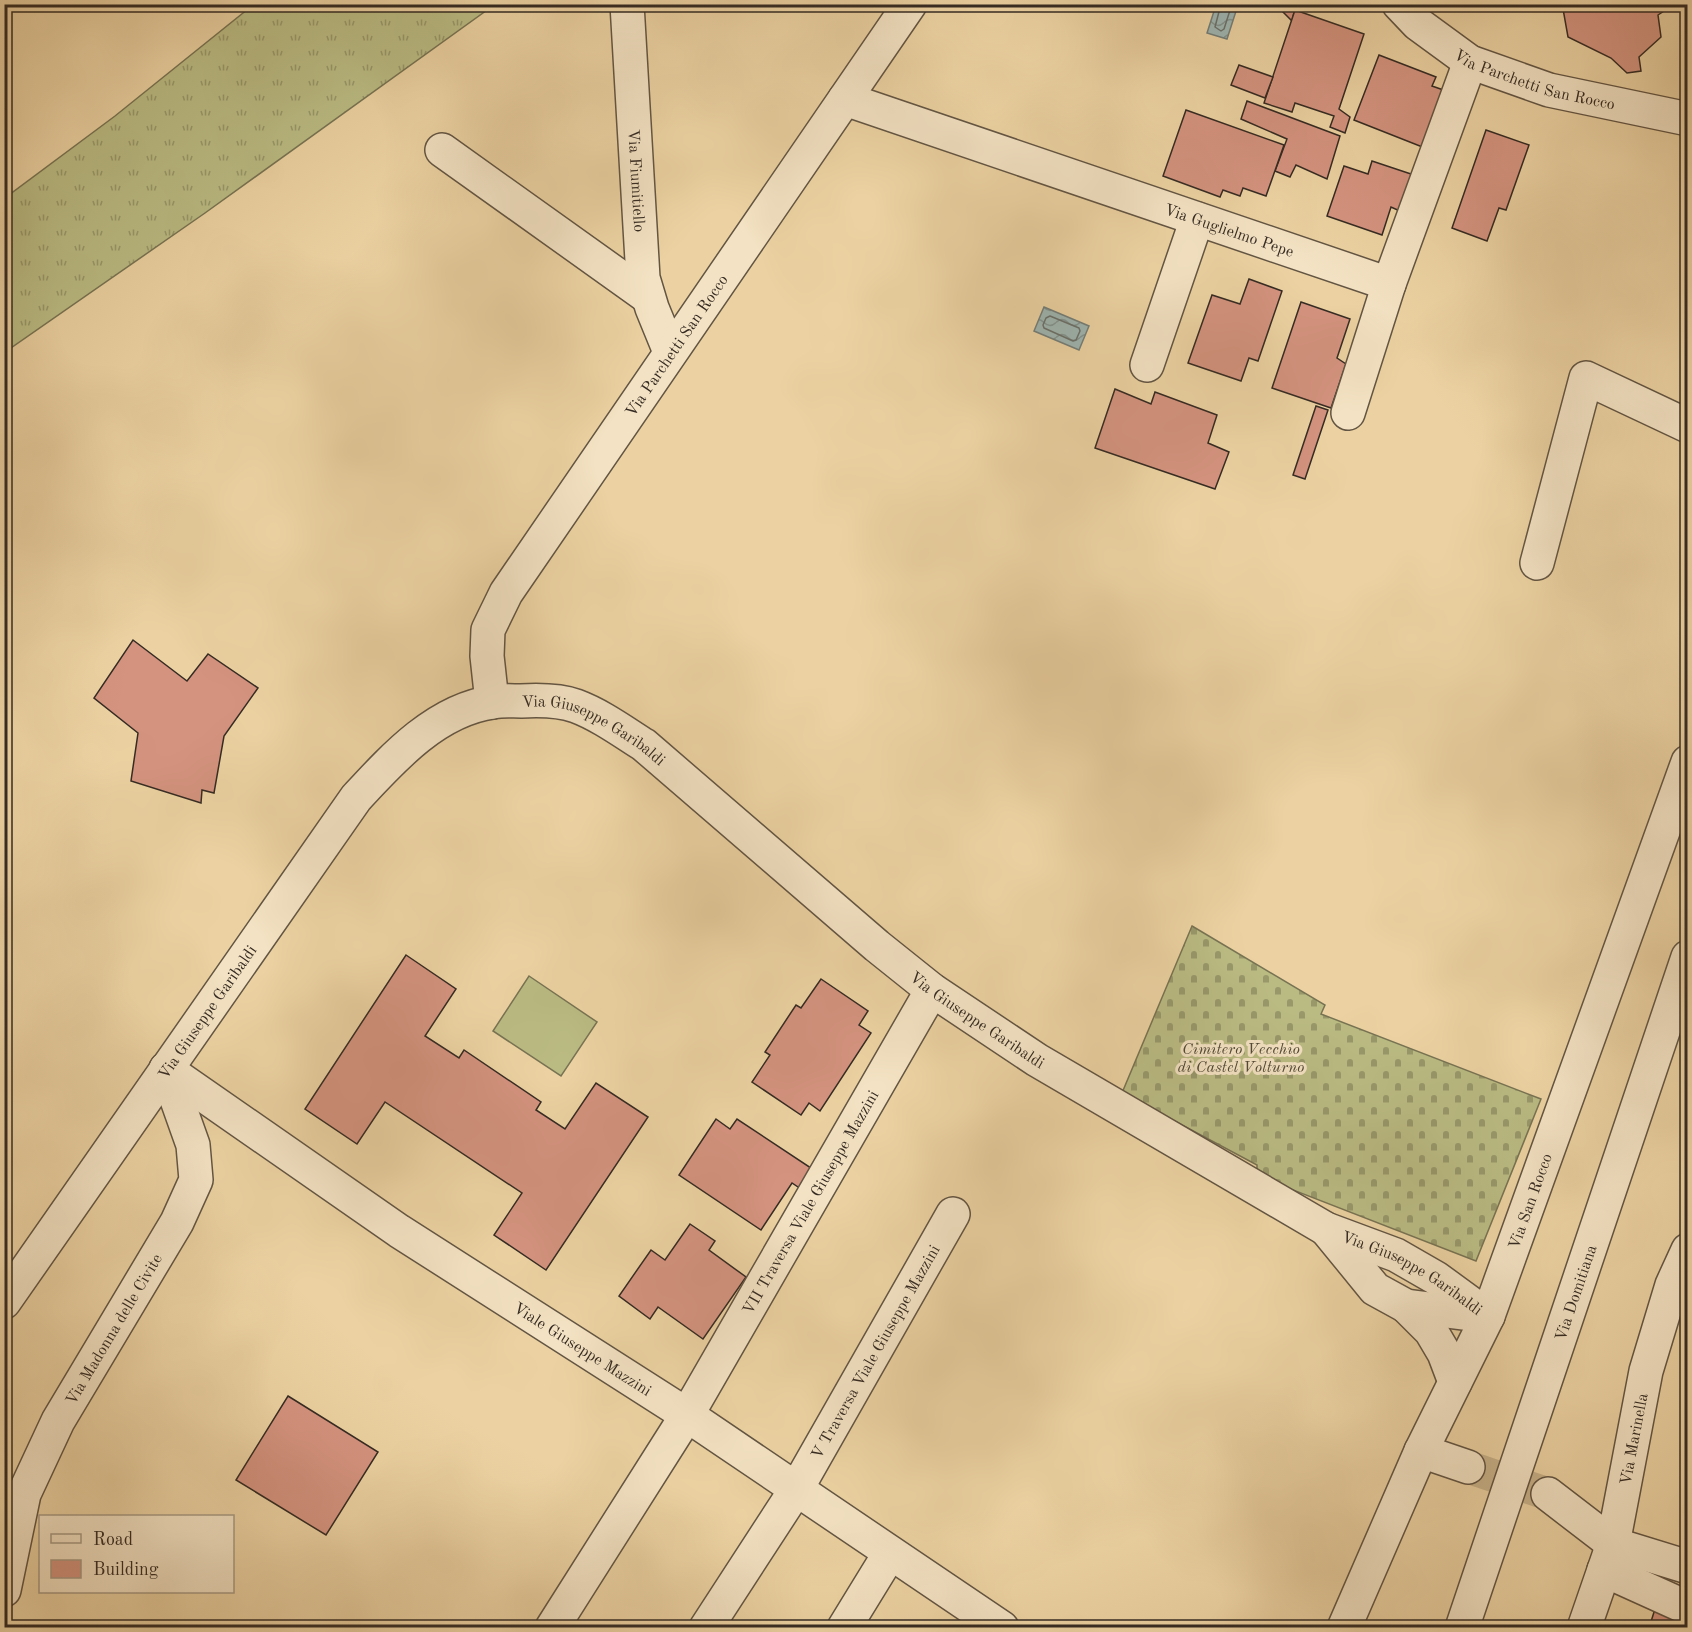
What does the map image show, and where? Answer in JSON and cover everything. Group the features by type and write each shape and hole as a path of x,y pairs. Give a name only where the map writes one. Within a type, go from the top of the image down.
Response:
{"street":[{"name":"Via Fiumitiello","path":"627,4 643,278 648,297 670,352"},
{"name":"Via Parchetti San Rocco","path":"492,702 487,656 488,630 506,593 910,4"},
{"name":"Via Parchetti San Rocco","path":"1399,4 1418,24 1470,62 1549,90 1688,119"},
{"path":"1348,413 1389,284 1470,62"},
{"name":"Via Guglielmo Pepe","path":"845,99 1389,284"},
{"path":"442,150 648,297"},
{"path":"1147,365 1197,219"},
{"path":"1537,563 1586,378 1688,426"},
{"name":"Via Giuseppe Garibaldi","path":"4,1302 356,798 390,761 426,731 460,711 492,702 540,700 574,705 607,721 644,745 868,938 932,990 1037,1060 1326,1228 1396,1255 1436,1278 1488,1316"},
{"name":"Via San Rocco","path":"1344,1628 1421,1451 1488,1316 1688,762"},
{"name":"Via Domitiana","path":"1462,1628 1688,957"},
{"name":"VII Traversa Viale Giuseppe Mazzini","path":"552,1628 687,1415 932,990"},
{"name":"Viale Giuseppe Mazzini","path":"166,1069 399,1231 687,1415 1002,1628"},
{"name":"Via Madonna delle Civite","path":"4,1590 24,1494 58,1421 177,1222 196,1180 193,1145 166,1069"},
{"name":"V Traversa Viale Giuseppe Mazzini","path":"706,1628 797,1488 953,1214"},
{"name":"Via Giuseppe Garibaldi","path":"1326,1228 1375,1289 1406,1306 1431,1331 1444,1353 1455,1382"},
{"name":"Via Marinella","path":"1584,1628 1608,1557 1646,1371 1672,1284 1688,1250"},
{"name":"Via Giuseppe Garibaldi","path":"1406,1306 1488,1316"},
{"path":"1421,1451 1468,1467"},
{"path":"1548,1494 1608,1557 1688,1608"},
{"path":"844,1628 890,1552"},
{"path":"1608,1557 1688,1567"}],"green space":[{"path":"253,5 494,5 205,213 5,352 5,198 115,116"},
{"name":"Cimitero Vecchio di Castel Volturno","path":"1192,926 1325,1005 1321,1014 1541,1099 1476,1261 1257,1176 1257,1165 1122,1093"},
{"path":"529,976 597,1022 561,1076 493,1031"}],"water":[{"path":"1216,5 1238,5 1227,39 1207,33"},
{"path":"1044,307 1089,326 1079,350 1034,331"}],"building":[{"path":"1275,4 1296,4 1292,21"},
{"path":"1566,4 1670,4 1670,7 1658,15 1661,37 1639,57 1641,71 1627,73 1611,58 1568,37 1563,9"},
{"path":"1295,10 1364,34 1339,109 1350,117 1345,133 1330,127 1334,116 1295,103 1292,112 1264,103"},
{"path":"1379,55 1436,77 1432,86 1452,93 1430,150 1354,120"},
{"path":"1239,65 1273,77 1265,98 1231,85"},
{"path":"1247,101 1340,136 1327,179 1296,165 1290,177 1275,171 1287,139 1241,119"},
{"path":"1186,110 1284,145 1266,196 1243,188 1240,196 1223,190 1220,197 1163,176"},
{"path":"1486,130 1529,145 1506,210 1499,208 1487,241 1452,228"},
{"path":"1372,161 1414,175 1402,212 1391,207 1382,235 1327,216 1344,166 1368,174"},
{"path":"1249,279 1282,291 1258,361 1249,358 1241,381 1188,363 1212,295 1240,304"},
{"path":"1301,302 1350,319 1337,358 1346,364 1331,408 1272,388"},
{"path":"1115,389 1151,404 1155,392 1217,415 1208,443 1229,452 1215,489 1095,448"},
{"path":"1316,406 1328,410 1305,479 1293,475"},
{"path":"133,640 187,681 208,654 258,688 224,736 214,793 202,790 201,803 131,781 138,733 94,698"},
{"path":"406,955 456,989 425,1036 459,1058 464,1050 541,1102 536,1110 565,1129 596,1083 648,1117 546,1270 494,1235 522,1193 385,1102 357,1144 305,1109"},
{"path":"821,979 868,1011 859,1025 871,1033 820,1111 809,1103 801,1115 752,1082 770,1055 765,1052 796,1005 801,1008"},
{"path":"716,1119 730,1129 737,1119 820,1174 807,1193 792,1183 761,1230 679,1175"},
{"path":"690,1224 715,1241 709,1250 746,1277 703,1339 658,1307 650,1319 619,1296 651,1250 665,1260"},
{"path":"288,1396 378,1452 326,1535 236,1480"},
{"path":"1655,1609 1688,1620 1688,1628 1649,1628"}],"tunnel":[{"path":"1468,1467 1548,1494"}]}
